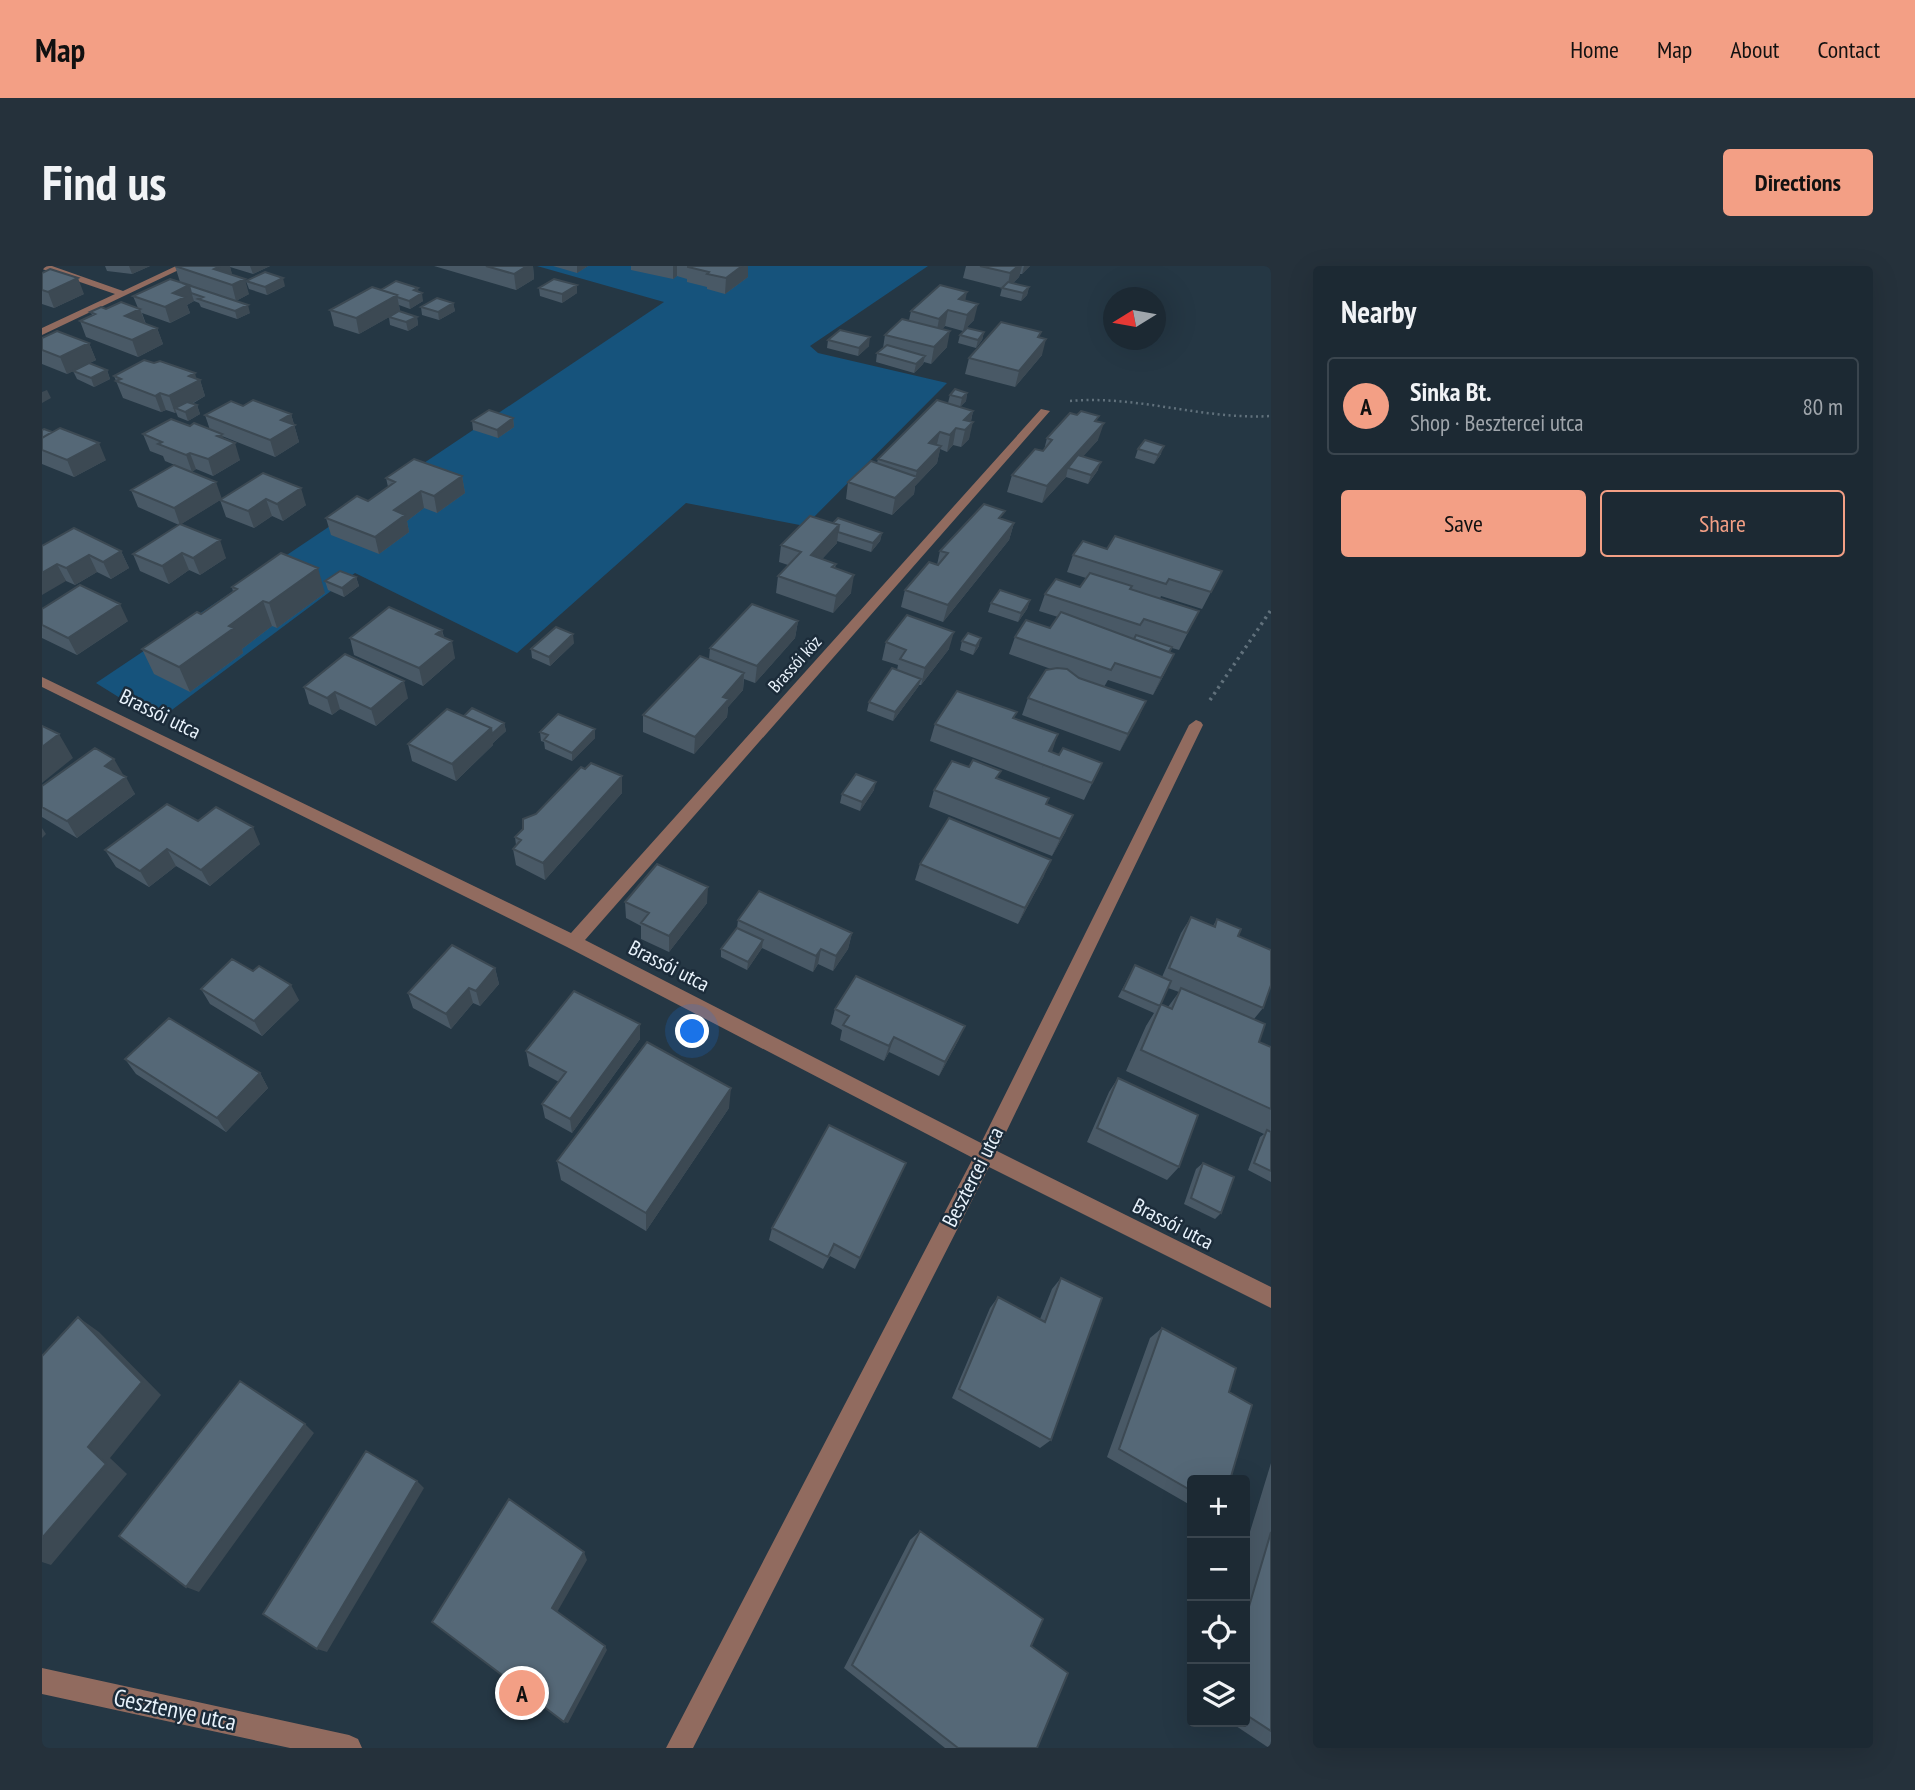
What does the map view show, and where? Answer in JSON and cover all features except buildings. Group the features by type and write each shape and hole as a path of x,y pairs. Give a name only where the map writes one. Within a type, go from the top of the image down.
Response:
{"street":[{"path":"43,266 122,294"},
{"path":"42,332 183,266"},
{"name":"Brassói köz","path":"573,943 1045,411"},
{"name":"Brassói utca","path":"42,681 573,943 985,1155 1271,1298"},
{"name":"Besztercei utca","path":"679,1748 985,1155 1196,725"},
{"name":"Gesztenye utca","path":"42,1681 349,1748"}],"path":[{"path":"1045,411 1063,402 1085,399 1130,401 1256,418 1271,416"},
{"path":"1196,725 1201,713 1271,610"}],"shaded area":[{"path":"537,266 928,266 810,346 818,353 947,383 805,526 686,503 517,653 355,573 157,721 96,683 664,302"}],"place":[{"name":"Sinka Bt.","path":"522,1693"}]}
